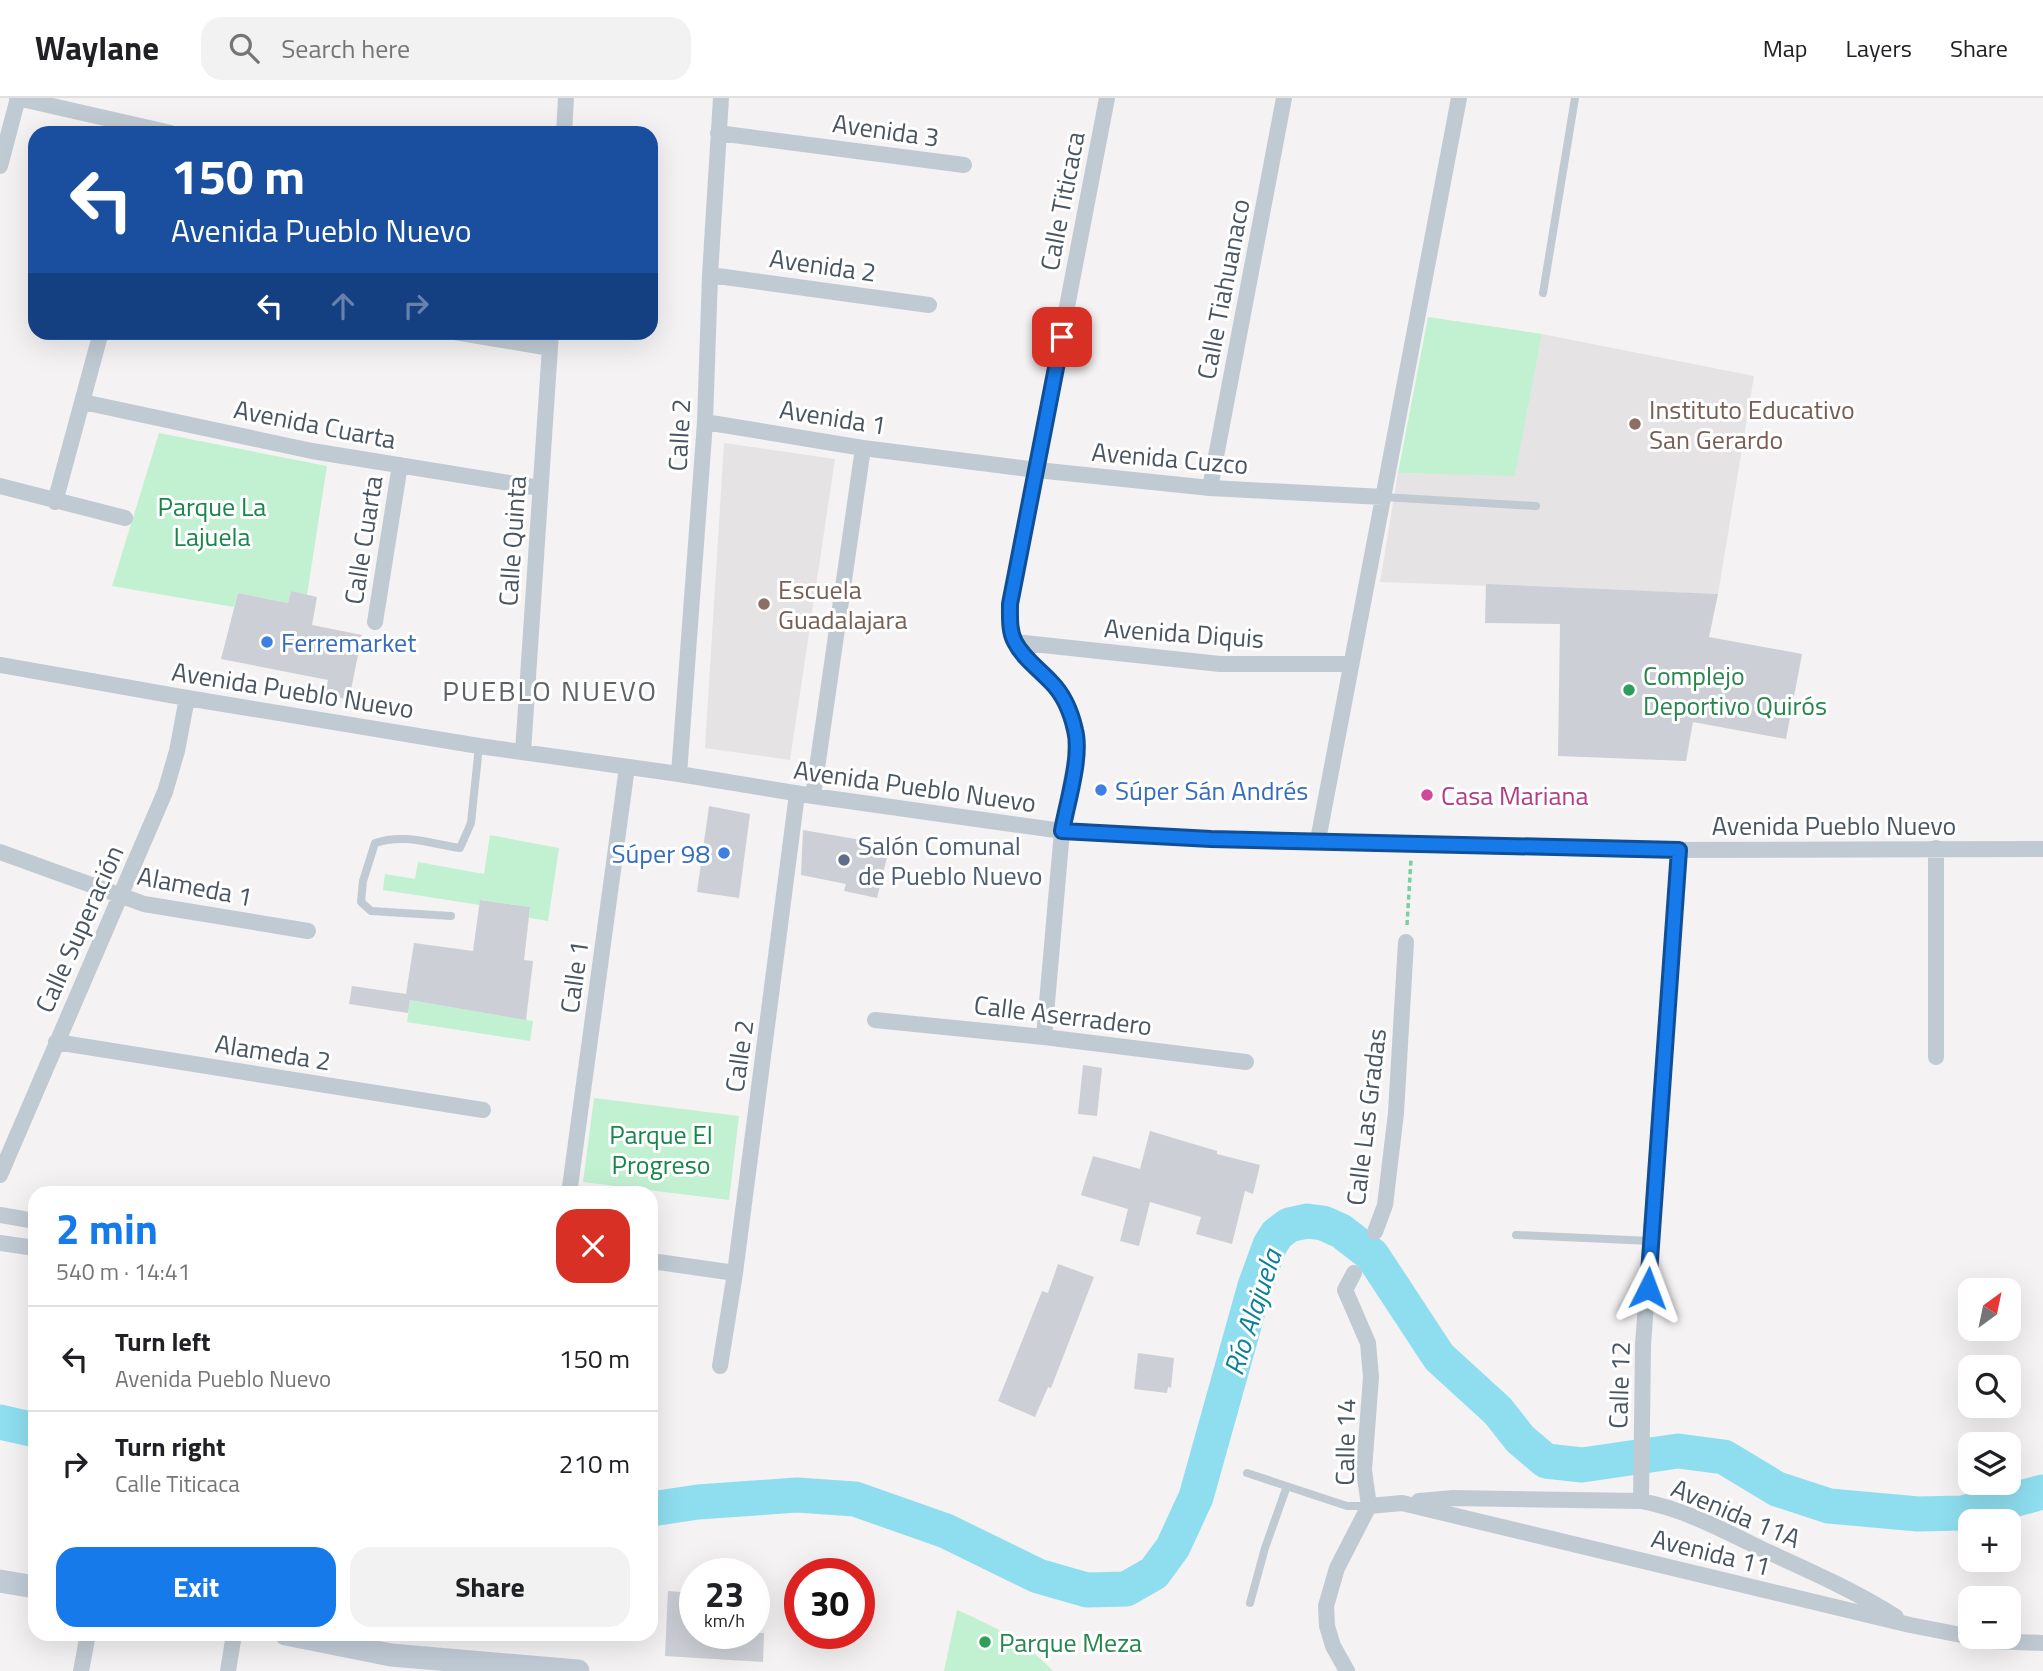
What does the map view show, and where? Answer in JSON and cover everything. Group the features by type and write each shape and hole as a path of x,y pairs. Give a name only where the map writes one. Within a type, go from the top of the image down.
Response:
{"street":[{"path":"0,166 18,98 135,126"},
{"path":"564,126 566,98"},
{"name":"Calle 2","path":"679,774 705,422 710,275 721,98"},
{"name":"Calle Titicaca","path":"1015,642 1010,626 1010,604 1107,98"},
{"name":"Calle Tiahuanaco","path":"1210,488 1284,98"},
{"path":"1318,840 1459,98"},
{"name":"Avenida 3","path":"718,133 964,165"},
{"name":"Avenida 2","path":"710,275 929,305"},
{"path":"55,502 99,340"},
{"name":"Calle Quinta","path":"523,752 550,340"},
{"name":"Avenida Cuarta","path":"83,402 312,451 540,488"},
{"name":"Avenida 1","path":"705,422 863,448 954,459"},
{"path":"805,795 863,448"},
{"name":"Avenida Cuzco","path":"954,459 1210,488 1382,497"},
{"name":"Calle Cuarta","path":"375,622 400,465"},
{"path":"0,486 125,518"},
{"path":"1015,642 1032,664 1053,683 1068,706 1076,733 1075,761 1062,831 1044,1037"},
{"name":"Avenida Diquis","path":"1015,642 1220,664 1350,664"},
{"name":"Avenida Pueblo Nuevo","path":"0,665 479,746 1062,831 1211,839 1679,850 2043,849"},
{"name":"Calle Superación","path":"0,1175 172,773 187,698"},
{"name":"Calle 1","path":"570,1186 627,767"},
{"name":"Calle 2","path":"720,1366 735,1273 793,838 805,795"},
{"path":"1936,848 1936,1057"},
{"name":"Calle 12","path":"1642,1502 1643,1345 1679,850"},
{"name":"Alameda 1","path":"0,852 144,904 308,931"},
{"name":"Calle Las Gradas","path":"1375,1232 1385,1205 1396,1112 1406,942"},
{"name":"Calle Aserradero","path":"875,1020 1044,1037 1246,1062"},
{"name":"Alameda 2","path":"56,1042 483,1110"},
{"path":"0,1215 28,1220"},
{"path":"0,1243 28,1247"},
{"path":"658,1262 735,1273"},
{"name":"Calle 14","path":"1347,1671 1330,1636 1326,1606 1337,1568 1369,1506 1364,1470 1371,1377 1368,1343 1345,1290 1354,1273"},
{"name":"Avenida 11A","path":"1402,1503 1453,1498 1642,1502 1663,1505 1736,1536 1864,1597 1910,1625"},
{"name":"Avenida 11","path":"1369,1506 1402,1503 1910,1625 1992,1641 2043,1643"},
{"path":"0,1581 28,1586"},
{"path":"81,1671 87,1641"},
{"path":"228,1671 233,1641"},
{"path":"321,1641 391,1655 578,1671"}],"lane":[{"path":"1543,293 1575,98"},
{"path":"1382,497 1536,506"},
{"path":"451,916 371,911 361,902 363,881 375,843 387,839 409,838 460,848 471,822 479,746"},
{"path":"1516,1235 1651,1241"},
{"path":"1247,1473 1347,1506 1369,1506"},
{"path":"1250,1603 1265,1548 1287,1486"}],"path":[{"path":"1406,942 1412,843"}],"shaded area":[{"name":"Instituto Educativo San Gerardo","path":"1542,334 1754,376 1718,594 1380,582 1398,473 1515,475"},
{"name":"Escuela Guadalajara","path":"724,443 835,459 790,760 705,748"}],"green space":[{"path":"1428,317 1542,334 1515,476 1398,473"},
{"name":"Parque La Lajuela","path":"159,433 327,466 307,595 291,591 288,603 238,593 234,607 112,586"},
{"path":"490,835 559,848 548,921 529,918 530,907 481,900 480,905 383,890 385,874 415,879 418,862 484,874"},
{"path":"410,1000 533,1021 530,1041 407,1022"},
{"name":"Parque El Progreso","path":"594,1098 739,1116 729,1200 658,1191 658,1186 615,1186 583,1182"},
{"name":"Parque Meza","path":"957,1610 1009,1636 1032,1651 1053,1671 944,1671"}],"building":[{"name":"Complejo Deportivo Quirós","path":"1486,584 1718,594 1709,637 1802,654 1786,739 1693,722 1686,761 1558,756 1560,624 1485,623"},
{"name":"Ferremarket","path":"291,591 317,597 312,625 362,635 349,700 325,694 328,680 221,659 238,593 288,603"},
{"name":"Súper 98","path":"709,806 750,814 739,898 697,892"},
{"name":"Salón Comunal de Pueblo Nuevo","path":"803,830 890,845 877,898 844,891 846,884 801,875"},
{"path":"480,900 530,907 524,960 533,961 526,1020 410,1000 408,1013 349,1004 352,986 406,994 414,943 473,951"},
{"path":"1083,1065 1102,1068 1097,1116 1078,1114"},
{"path":"1150,1131 1217,1151 1217,1154 1260,1165 1253,1194 1245,1191 1232,1244 1196,1234 1201,1217 1150,1202 1139,1246 1120,1241 1128,1209 1081,1195 1093,1156 1140,1169"},
{"path":"1058,1264 1094,1277 1051,1388 1048,1387 1035,1417 998,1401 1042,1291 1048,1293"},
{"path":"1138,1353 1174,1358 1171,1388 1168,1387 1167,1393 1134,1389"},
{"path":"668,1591 679,1592 679,1649 763,1649 763,1662 665,1656"}],"waterway":[{"name":"Río Alajuela","path":"658,1508 698,1502 797,1495 855,1499 946,1531 1038,1576 1087,1590 1126,1589 1154,1573 1173,1547 1196,1497 1255,1286 1270,1245 1277,1234 1289,1225 1307,1221 1323,1223 1341,1231 1372,1255 1439,1357 1498,1411 1520,1439 1546,1461 1582,1465 1678,1451 1724,1457 1777,1489 1829,1506 1918,1514 1963,1513 2043,1492"},
{"name":"Río Alajuela","path":"0,1422 28,1428"}],"place":[{"name":"Instituto Educativo San Gerardo","path":"1635,424"},
{"name":"Escuela Guadalajara","path":"764,604"},
{"name":"Ferremarket","path":"267,642"},
{"name":"Complejo Deportivo Quirós","path":"1629,690"},
{"name":"Súper Sán Andrés","path":"1101,790"},
{"name":"Casa Mariana","path":"1427,795"},
{"name":"Súper 98","path":"724,853"},
{"name":"Salón Comunal de Pueblo Nuevo","path":"844,860"},
{"name":"Parque Meza","path":"985,1642"}],"district":[{"name":"PUEBLO NUEVO","path":"550,690"}],"route":[{"path":"1062,337 1010,604 1010,626 1015,642 1032,664 1053,683 1068,706 1076,733 1075,761 1062,831 1211,839 1679,850 1648,1288"}]}
